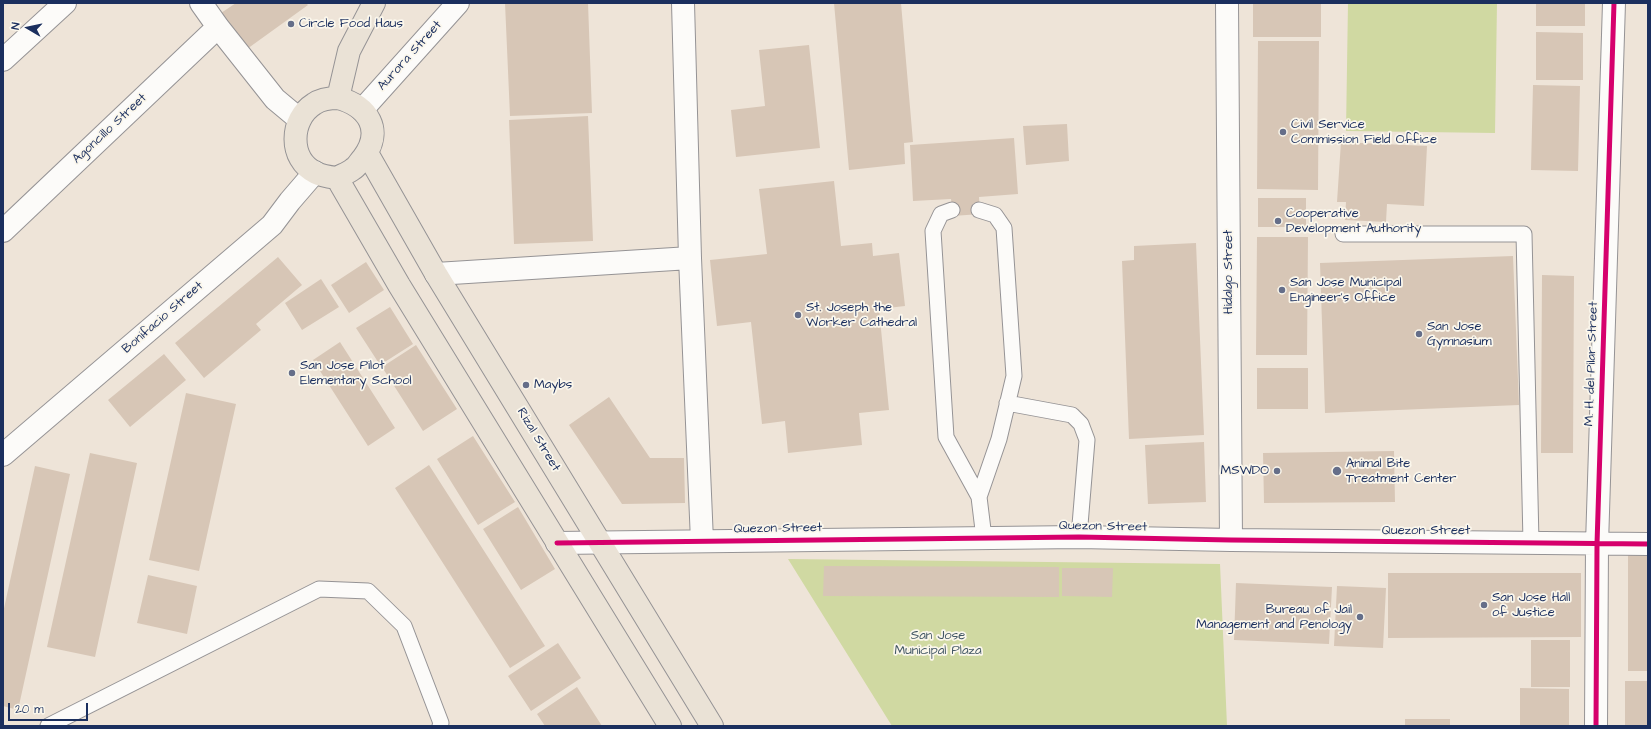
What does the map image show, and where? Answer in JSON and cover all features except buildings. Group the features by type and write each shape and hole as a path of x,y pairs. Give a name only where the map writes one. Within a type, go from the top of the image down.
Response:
{"main road":[{"path":"338,98 349,51 374,3"},
{"path":"338,98 351,102 362,110 370,121 373,135 367,153 354,169 337,178 315,172 305,165 298,155 295,143 295,131 299,119 306,110 315,103 326,99 338,98"},
{"name":"Rizal Street","path":"367,153 436,274 712,726"},
{"path":"337,178 403,292 670,726"}],"street":[{"path":"3,60 65,3"},
{"path":"201,3 274,99 299,119"},
{"name":"Aurora Street","path":"362,110 458,3"},
{"path":"683,3 690,258 702,541"},
{"name":"Hidalgo Street","path":"1227,3 1231,540"},
{"name":"M. H. del Pilar Street","path":"1596,726 1597,544 1614,3"},
{"name":"Agoncillo Street","path":"3,231 218,27"},
{"name":"Bonifacio Street","path":"6,447 272,225 315,172"},
{"path":"436,274 690,258"},
{"name":"Quezon Street","path":"557,543 1079,537 1648,544"}],"lane":[{"path":"952,210 941,214 933,231 946,437 979,497 984,538"},
{"path":"979,210 995,215 1004,228 1014,376 999,439 979,497"},
{"path":"1343,234 1524,234 1531,542"},
{"path":"1007,403 1072,415 1081,424 1087,440 1079,537"},
{"path":"48,726 319,589 368,591 404,626 441,723 440,726"}],"green space":[{"path":"1348,3 1497,3 1495,133 1346,131"},
{"name":"San Jose Municipal Plaza","path":"788,559 1220,564 1227,726 892,726"}],"cycle path":[{"path":"1596,726 1597,544 1614,3"},
{"path":"557,543 1079,537 1648,544"}],"place":[{"name":"Circle Food Haus","path":"291,24"},
{"name":"Civil Service Commission Field Office","path":"1283,132"},
{"name":"Cooperative Development Authority","path":"1278,221"},
{"name":"San Jose Municipal Engineer's Office","path":"1282,290"},
{"name":"St. Joseph the Worker Cathedral","path":"798,315"},
{"name":"San Jose Gymnasium","path":"1419,334"},
{"name":"San Jose Pilot Elementary School","path":"292,373"},
{"name":"Maybs","path":"526,385"},
{"name":"MSWDO","path":"1277,471"},
{"name":"Animal Bite Treatment Center","path":"1337,471"},
{"name":"San Jose Hall of Justice","path":"1484,605"},
{"name":"Bureau of Jail Management and Penology","path":"1360,617"}]}
